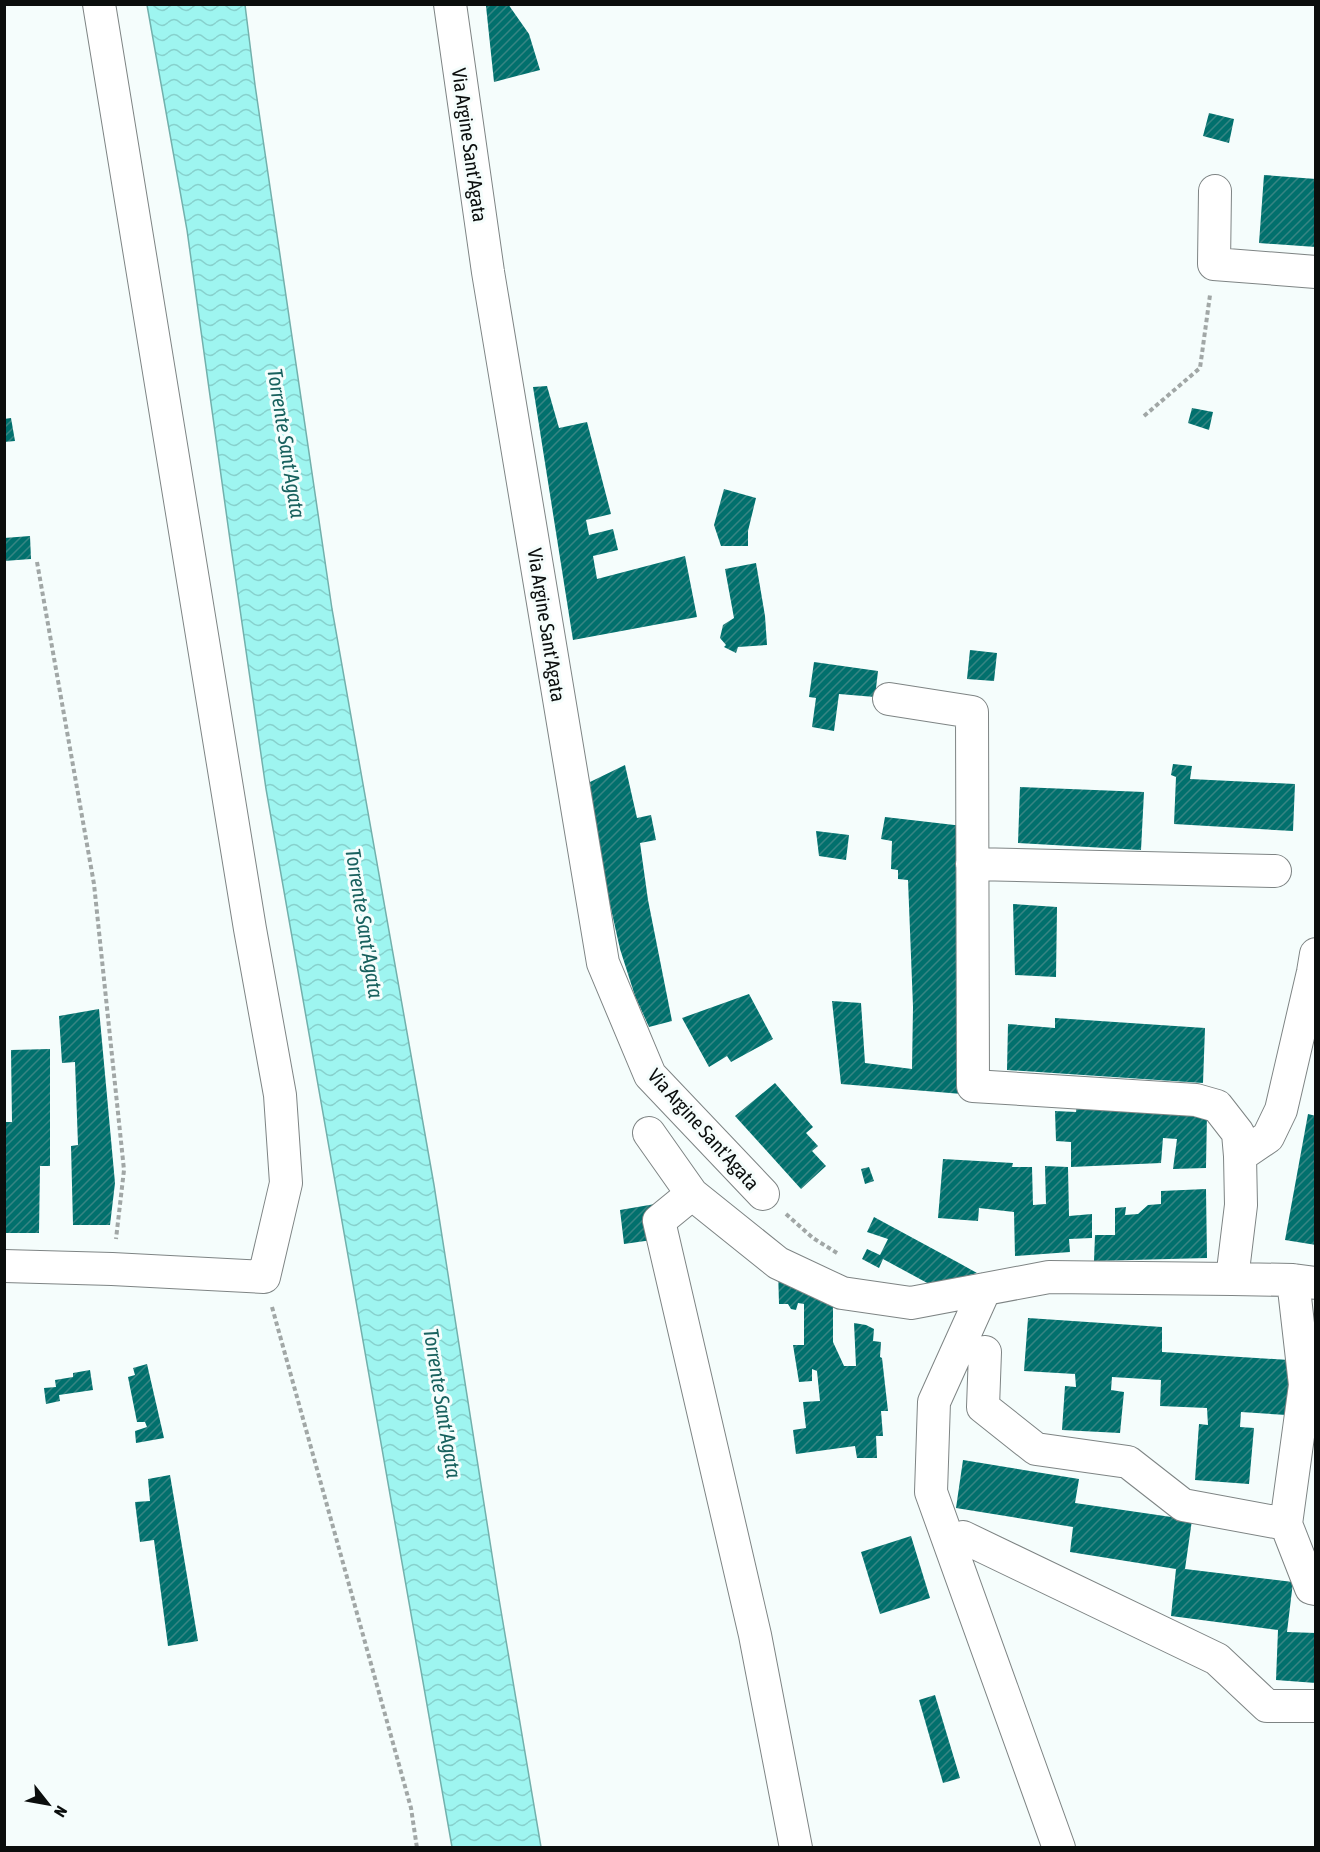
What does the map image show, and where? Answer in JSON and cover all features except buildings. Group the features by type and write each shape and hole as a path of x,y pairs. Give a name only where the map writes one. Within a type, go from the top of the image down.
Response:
{"street":[{"path":"4,1266 264,1277 286,1183 280,1095 99,4"},
{"name":"Via Argine Sant'Agata","path":"450,4 488,272 603,963 650,1075 763,1194"},
{"path":"1215,190 1214,264 1316,272"},
{"path":"889,699 972,712 973,1086 1196,1100 1217,1106 1238,1133 1240,1156 1241,1205 1232,1279"},
{"path":"972,864 1275,870"},
{"path":"1240,1156 1268,1137 1281,1110 1316,954"},
{"path":"649,1133 692,1194 778,1263 842,1293 911,1303 1049,1277 1304,1282 1305,1385 1287,1524 1311,1588 1316,1589"},
{"path":"692,1194 659,1221 755,1635 796,1848"},
{"path":"985,1289 934,1402 931,1492 1059,1848"},
{"path":"985,1352 983,1407 1036,1449 1128,1462 1183,1504 1287,1524"},
{"path":"963,1537 1217,1659 1267,1706 1316,1706"}],"path":[{"path":"1144,416 1200,368 1214,264"},
{"path":"37,562 94,884 98,920 124,1170 112,1269"},
{"path":"763,1194 813,1238 841,1256"},
{"path":"264,1277 411,1808 417,1848"}],"water":[{"name":"Torrente Sant'Agata","path":"147,5 245,5 332,609 434,1185 498,1593 541,1847 452,1847 266,789 187,230"}]}
